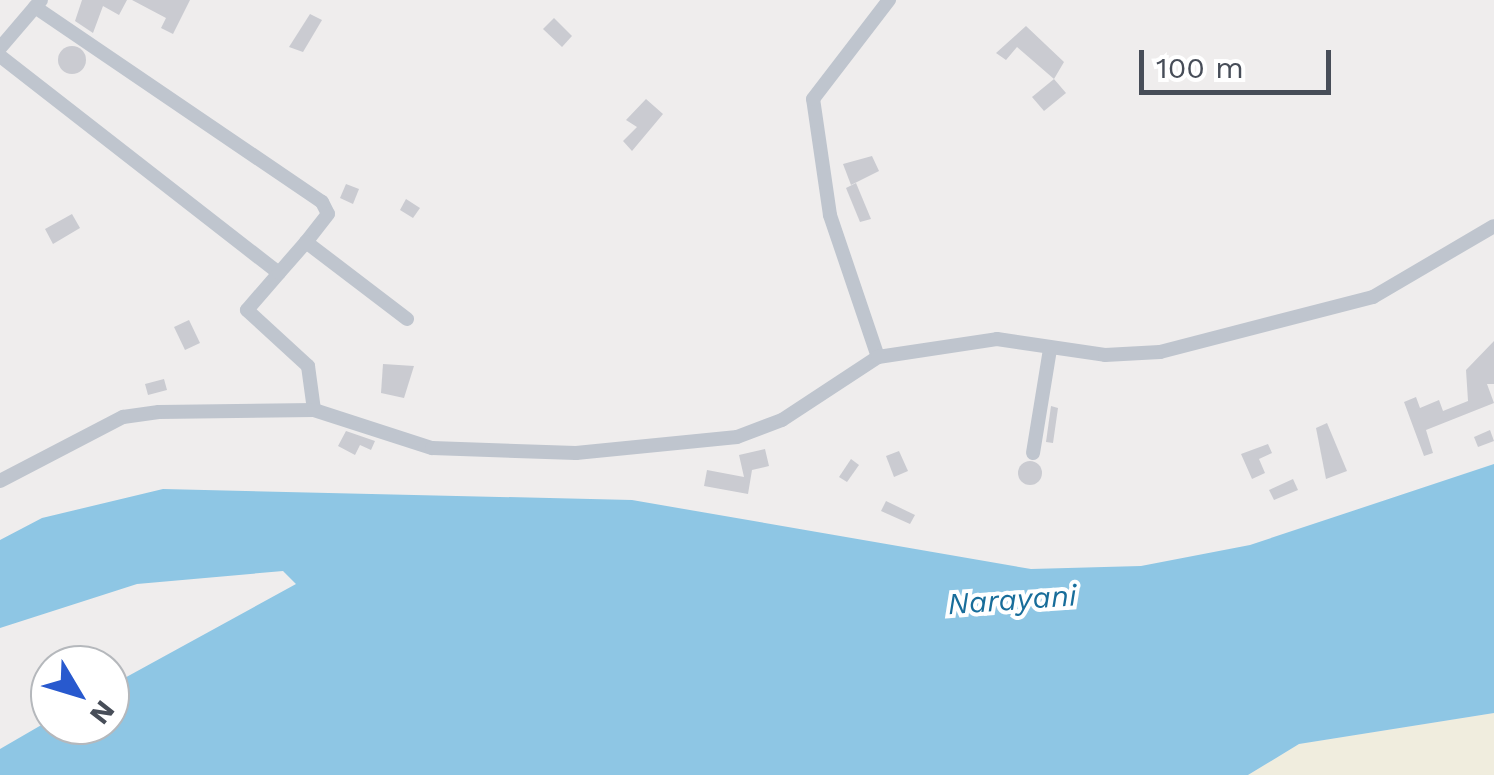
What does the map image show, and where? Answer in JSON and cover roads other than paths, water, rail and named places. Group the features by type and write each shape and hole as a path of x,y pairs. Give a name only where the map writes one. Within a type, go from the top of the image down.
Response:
{"street":[{"path":"878,358 830,214 812,98 889,0"},
{"path":"0,48 38,4 322,202 328,214 247,310 308,366 314,410"},
{"path":"0,56 279,273"},
{"path":"0,480 123,417 314,410 432,448 576,453 737,437 782,420 878,358 997,339 1050,348 1160,352 1373,297 1494,226"},
{"path":"306,242 408,319"},
{"path":"1034,454 1050,348"}],"water":[{"name":"Narayani","path":"1494,464 1494,713 1299,744 1248,775 0,775 0,749 30,732 30,745 130,745 130,675 296,584 283,571 137,584 0,628 0,540 42,518 163,489 632,500 1031,569 1141,566 1250,545"}]}
